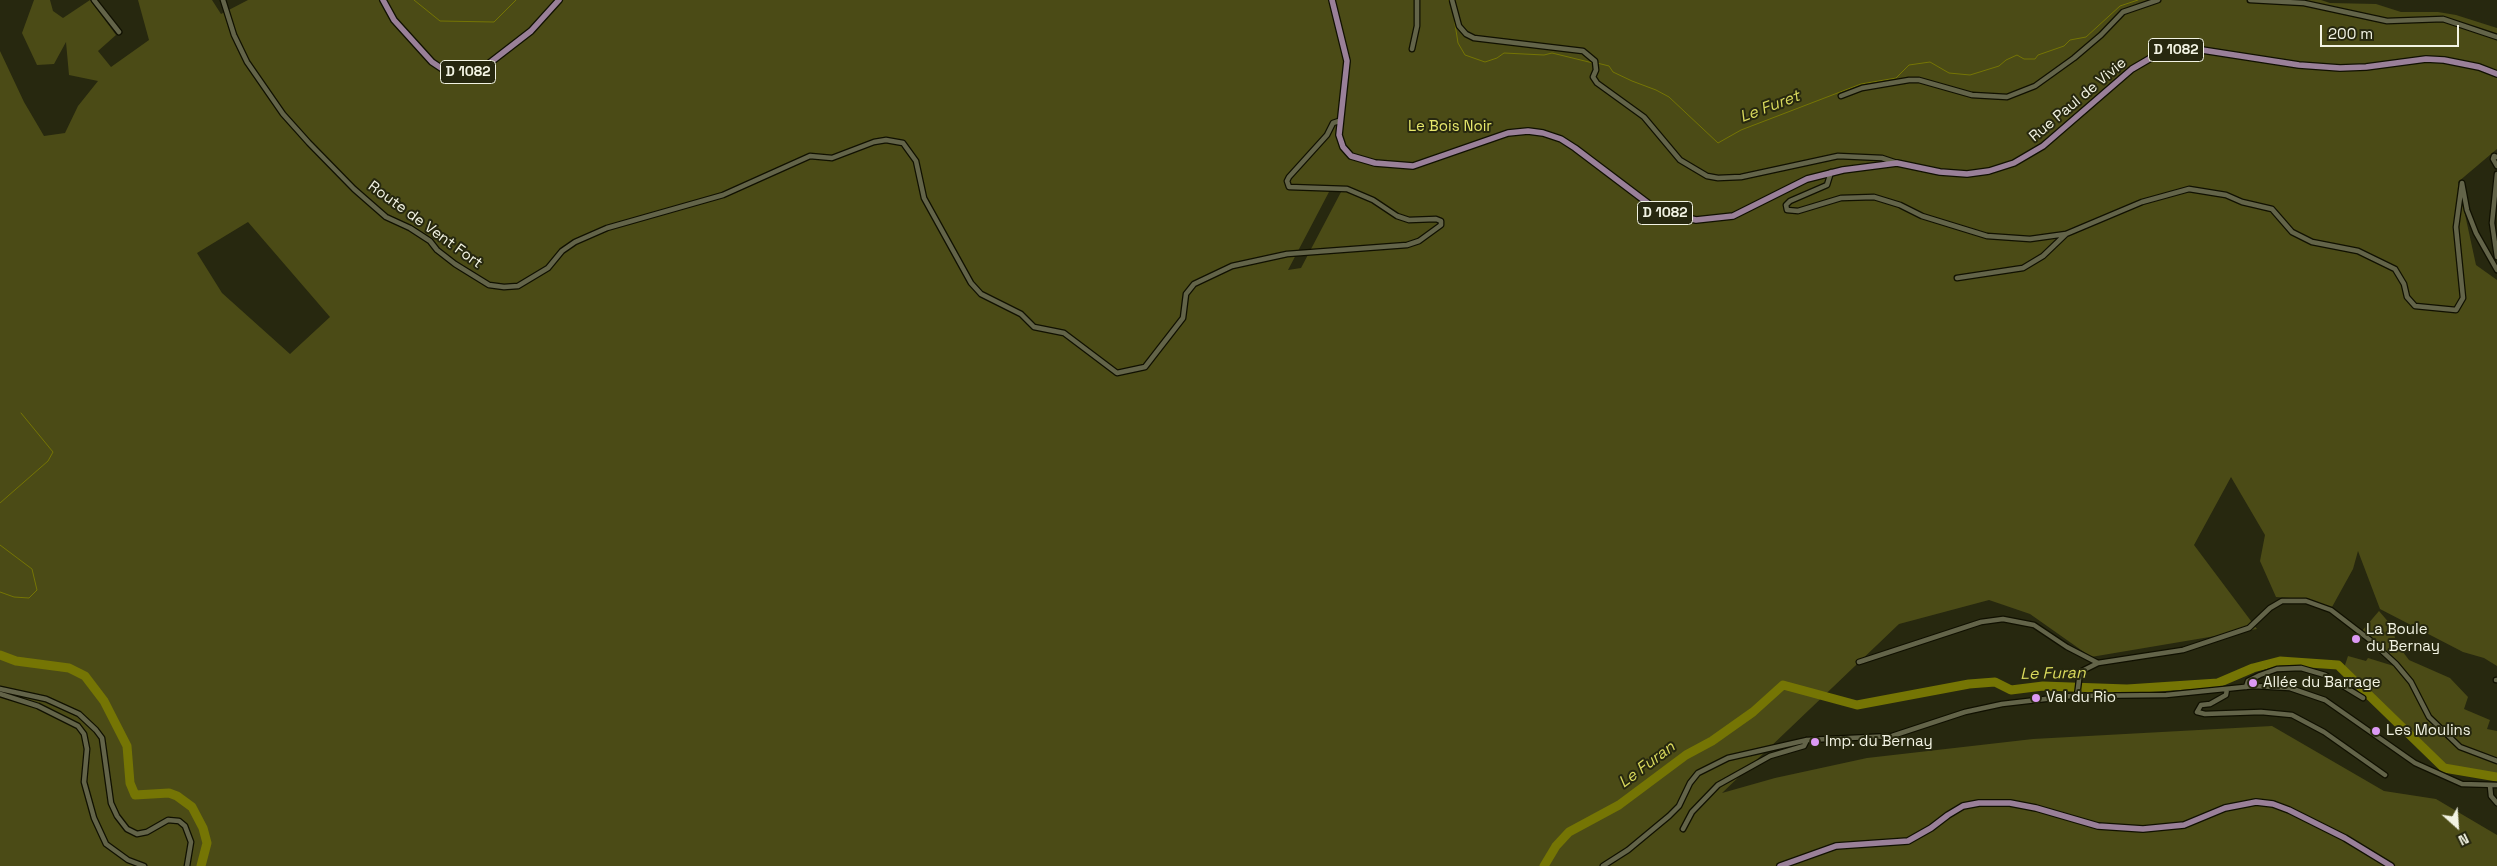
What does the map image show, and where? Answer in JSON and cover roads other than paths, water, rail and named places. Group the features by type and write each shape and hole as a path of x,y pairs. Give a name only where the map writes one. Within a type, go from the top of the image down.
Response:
{"main road":[{"name":"D 1082","path":"383,0 394,20 432,62 444,70 457,73 472,71 487,65 531,31 559,0"},
{"name":"D 1082","path":"1332,0 1347,61 1348,74 1339,121"},
{"name":"Rue Paul de Vivie","path":"1339,121 1339,135 1343,148 1356,159 1406,166 1428,163 1508,133 1528,131 1543,133 1561,139 1575,148 1653,207 1669,214 1696,220 1717,220 1741,214 1806,179 1831,172 1897,163 1960,174 1989,171 2014,163 2043,146 2132,69 2156,55 2171,51 2202,50 2299,65 2340,68 2439,59 2466,64 2497,74"},
{"path":"1780,866 1836,846 1908,840 1932,828 1963,806 1978,803 2010,803 2036,808 2098,826 2143,829 2184,825 2225,808 2256,802 2273,804 2289,810 2345,838 2390,866"}],"street":[{"path":"94,0 119,32"},
{"name":"Route de Vent Fort","path":"223,0 234,35 247,62 282,114 309,144 354,189 386,216 430,241 437,250 455,264 489,285 518,286 548,268 562,251 575,242 608,228 722,195 810,156 832,158 874,142 886,140 903,143 916,161 924,198 981,294 1021,314 1034,327 1064,333 1118,373 1145,367 1183,318 1186,294 1194,284 1232,266 1287,254 1407,245 1419,241 1442,225 1441,221 1436,219 1409,220 1397,216 1373,200 1347,189 1289,186 1287,181 1289,177 1327,135 1333,123 1339,121"},
{"path":"1412,48 1417,26 1418,0"},
{"path":"1452,0 1459,26 1470,36 1583,52 1595,63 1593,77 1596,83 1644,117 1680,160 1707,176 1718,178 1741,177 1838,156 1891,159 1897,163"},
{"path":"1841,96 1862,88 1919,80 1972,94 2007,97 2035,86 2074,58 2123,12 2158,0"},
{"path":"2250,0 2304,3 2387,21 2443,19 2497,37"},
{"path":"2497,157 2494,156 2497,166"},
{"path":"1831,172 1827,185 1790,201 1786,205 1787,210 1798,211 1841,198 1874,197 1900,205 1922,216 1987,236 2030,239 2066,234 2102,217 2182,190 2226,195 2242,202 2272,208 2292,232 2312,242 2358,250 2395,269 2404,284 2407,296 2415,306 2456,310 2463,298 2456,227 2462,183 2467,210 2476,233 2497,270"},
{"path":"2497,174 2492,223 2497,257"},
{"path":"1957,278 2023,268 2043,256 2066,234"},
{"path":"2077,694 2080,672 2098,663 2183,650 2248,628 2270,608 2282,601 2306,601 2331,610 2370,640 2396,664 2411,682 2429,718 2460,747 2497,761"},
{"path":"1859,662 1980,622 2003,619 2034,625 2067,647 2098,663"},
{"path":"2246,687 2248,681 2277,669 2301,668 2325,675 2362,698"},
{"path":"1603,866 1628,850 1669,816 1678,806 1693,777 1704,768 1728,758 1759,749 1807,740 1892,736 1965,712 2002,704 2077,694 2166,695 2246,687 2290,688 2318,697 2365,726 2415,764 2462,784 2490,786 2497,784"},
{"path":"0,689 46,699 79,714 96,730 102,738 111,802 117,816 127,828 137,834 147,832 168,820 179,821 185,826 191,842 187,866"},
{"path":"2227,689 2226,695 2210,704 2201,705 2197,712 2205,714 2261,712 2292,715 2324,732 2385,774"},
{"path":"0,694 38,706 78,726 84,734 87,749 84,782 94,818 106,844 128,860 144,866"},
{"path":"1683,829 1692,812 1718,785 1770,756 1804,746 1807,740"},
{"path":"2490,786 2491,796 2497,803"}],"waterway":[{"name":"Le Furet","path":"414,0 440,21 494,22 516,0"},
{"name":"Le Furet","path":"1448,0 1452,5 1458,43 1465,55 1485,62 1497,58 1504,53 1544,55 1552,53 1593,63"},
{"name":"Le Furet","path":"1597,63 1609,66 1613,72 1669,97 1718,143 1741,130 1861,84 1896,78 1909,65 1930,62 1949,73 1970,75 1999,66 2017,55 2024,59 2035,59 2038,55 2064,46 2070,40 2086,37 2120,6 2138,0"},
{"path":"0,503 48,461 53,452 21,413"},
{"path":"0,545 32,569 37,590 29,598 14,597 0,592"},
{"name":"Le Furan","path":"0,655 16,661 69,668 85,676 104,701 127,746 130,783 135,795 169,793 177,796 192,807 203,828 207,843 201,866"},
{"name":"Le Furan","path":"1544,866 1556,846 1569,832 1619,805 1686,755 1712,741 1753,712 1783,685 1857,705 1969,684 1995,682 2011,690 2043,686 2127,689 2218,683 2253,668 2280,661 2338,665 2444,768 2497,777"}],"place":[{"name":"La Boule du Bernay","path":"2356,639"},
{"name":"Allée du Barrage","path":"2253,683"},
{"name":"Val du Rio","path":"2036,698"},
{"name":"Les Moulins","path":"2376,731"},
{"name":"Imp. du Bernay","path":"1815,742"}],"park label":[{"name":"Le Bois Noir","path":"1450,127"}]}
